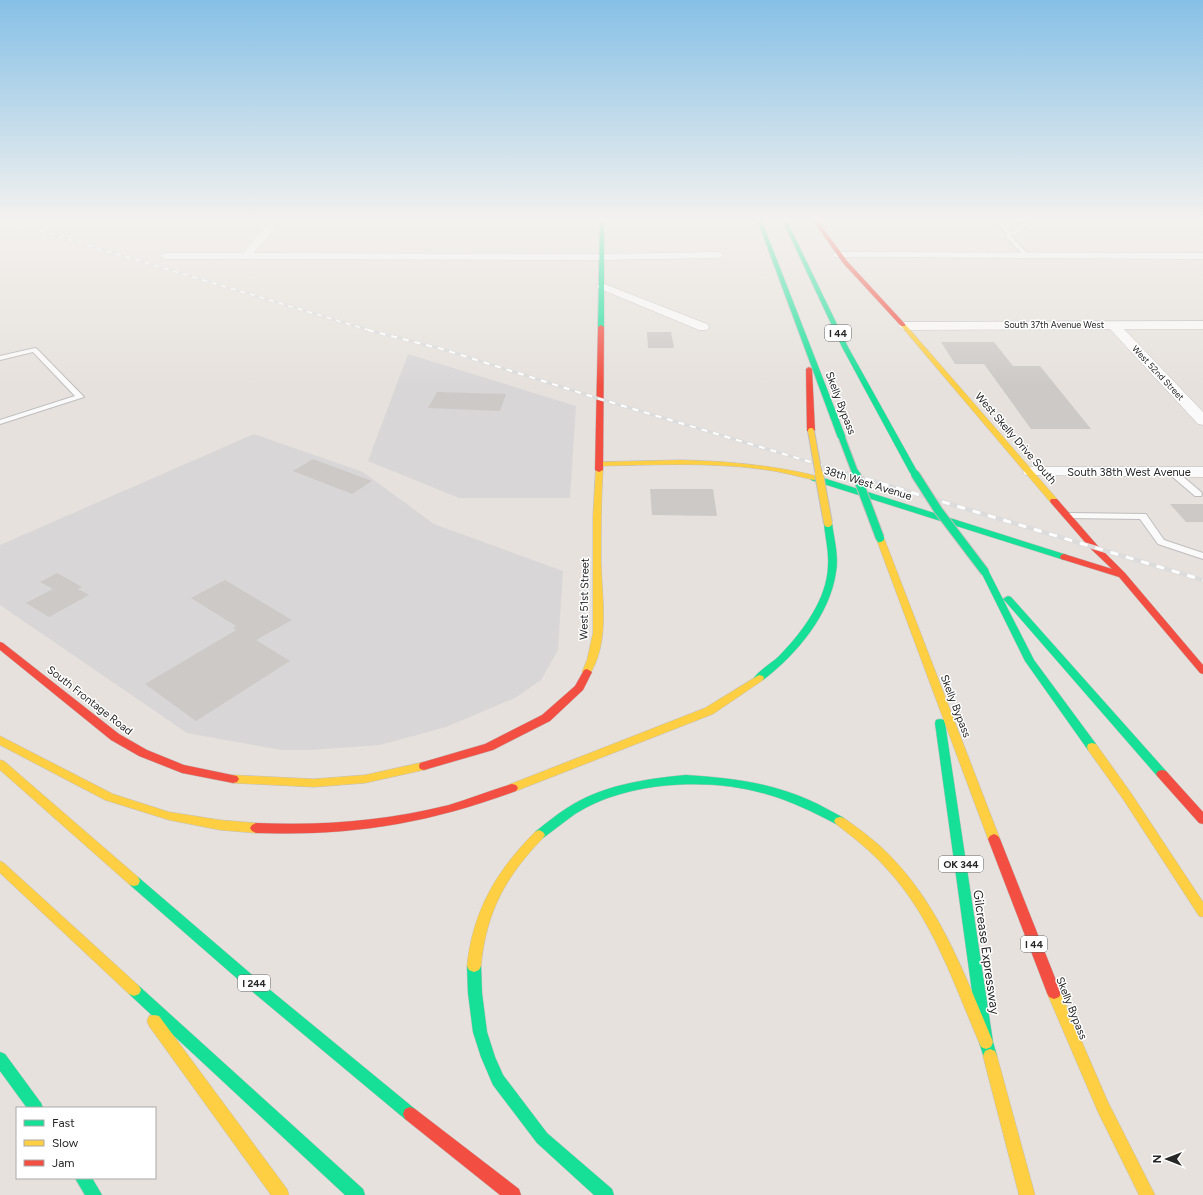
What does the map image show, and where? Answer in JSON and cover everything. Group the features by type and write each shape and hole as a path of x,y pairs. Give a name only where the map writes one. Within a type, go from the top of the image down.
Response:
{"main road":[{"name":"West 51st Street","path":"314,783 365,779 419,768 489,747 546,718 579,688 593,661 598,631 597,512 601,275"},
{"name":"Skelly Bypass","path":"780,275 1041,964 1078,1053 1109,1121 1146,1195"},
{"name":"I 44","path":"811,275 883,421 938,510 985,572 1069,670 1203,820"},
{"name":"West Skelly Drive South","path":"856,275 904,326 931,360 1122,575 1203,671"},
{"path":"0,740 108,797 169,816 220,825 277,829 338,828 406,820 481,800 710,711 768,672 806,632 822,603 832,571 828,523 811,431 809,352"},
{"name":"38th West Avenue","path":"599,464 733,464 772,468 794,473 1122,575"},
{"path":"985,572 1030,661 1127,796 1203,912"},
{"name":"South Frontage Road","path":"0,645 115,737 143,753 182,769 240,780 314,783"},
{"name":"Gilcrease Expressway","path":"935,686 986,1042 1027,1195"},
{"name":"I 244","path":"0,764 69,825 392,1100 513,1195"},
{"path":"606,1195 535,1130 498,1080 485,1047 475,1001 473,960 484,911 498,884 513,861 532,841 566,814 600,797 654,783 681,780 724,780 768,788 805,802 841,821 878,852 913,891 937,930 986,1042"},
{"path":"0,866 357,1195"},
{"path":"125,981 281,1195"},
{"path":"0,1059 35,1107"},
{"path":"84,1179 94,1195"}],"street":[{"path":"602,286 703,326"},
{"name":"West 52nd Street","path":"1113,325 1203,421"},
{"name":"South 37th Avenue West","path":"904,326 1203,325"},
{"name":"South 38th West Avenue","path":"1031,472 1203,472"}],"lane":[{"path":"0,358 35,350 80,397 0,422"},
{"path":"1171,472 1198,494"},
{"path":"1068,516 1143,516 1161,542 1203,556"}],"shaded area":[{"path":"408,354 576,406 570,498 459,498 368,461"},
{"path":"254,434 363,472 434,524 563,571 558,650 541,680 515,698 446,727 380,745 310,750 281,750 187,733 0,605 0,545"}],"building":[{"path":"647,332 671,332 674,348 648,348"},
{"path":"941,342 994,342 1013,366 1040,366 1091,429 1031,429 984,364 955,364"},
{"path":"437,392 506,394 500,411 428,408"},
{"path":"313,459 372,481 352,494 293,471"},
{"path":"650,489 713,489 717,516 652,515"},
{"path":"1170,504 1203,504 1203,522 1186,522"},
{"path":"57,573 82,587 78,589 89,595 49,617 26,603 53,589 40,582"},
{"path":"225,580 292,620 256,640 290,661 196,721 145,684 236,630 233,628 236,626 191,598"}],"railway":[{"path":"186,275 372,331"},
{"path":"368,330 442,349 600,399 854,475"},
{"path":"850,474 1203,580"}],"traffic: fast":[{"path":"601,275 601,327"},
{"path":"780,275 842,438"},
{"path":"811,275 845,347 913,471"},
{"path":"842,438 880,538"},
{"path":"913,471 938,510 985,572"},
{"path":"814,478 1064,557"},
{"path":"759,678 771,669 795,645 815,617 823,602 832,572 832,554 828,523"},
{"path":"985,572 1030,661 1092,747"},
{"path":"1008,599 1162,774"},
{"path":"940,723 986,1042 990,1056"},
{"path":"539,835 572,811 608,793 646,783 686,779 727,781 767,789 805,803 840,821"},
{"path":"134,881 253,984 410,1114"},
{"path":"474,966 475,993 480,1032 488,1057 498,1080 542,1138 606,1195"},
{"path":"134,990 357,1195"},
{"path":"0,1059 35,1107"},
{"path":"84,1179 94,1195"}],"traffic: slow":[{"path":"903,325 1054,501"},
{"path":"811,431 828,523"},
{"path":"599,464 680,462 735,464 788,471 814,478"},
{"path":"587,672 596,646 599,619 597,563 597,505 599,470"},
{"path":"880,538 994,839"},
{"path":"512,788 709,711 759,678"},
{"path":"0,740 109,797 169,816 220,825 256,828"},
{"path":"1092,747 1127,796 1203,912"},
{"path":"0,764 134,881"},
{"path":"233,779 314,783 365,779 424,766"},
{"path":"840,821 868,841 891,865 912,891 946,949 986,1042"},
{"path":"474,966 480,929 493,894 514,863 539,835"},
{"path":"0,866 134,990"},
{"path":"1054,993 1103,1107 1147,1195"},
{"path":"154,1021 281,1195"},
{"path":"990,1056 1027,1195"}],"traffic: jam":[{"path":"857,275 903,325"},
{"path":"599,470 601,327"},
{"path":"809,369 811,431"},
{"path":"1054,501 1094,547 1122,575 1203,671"},
{"path":"1064,557 1120,575"},
{"path":"0,645 115,737 143,753 182,769 233,779"},
{"path":"424,766 489,747 546,718 579,688 587,672"},
{"path":"1162,774 1203,820"},
{"path":"256,828 322,829 386,822 450,809 512,788"},
{"path":"994,839 1054,993"},
{"path":"410,1114 513,1195"}]}
